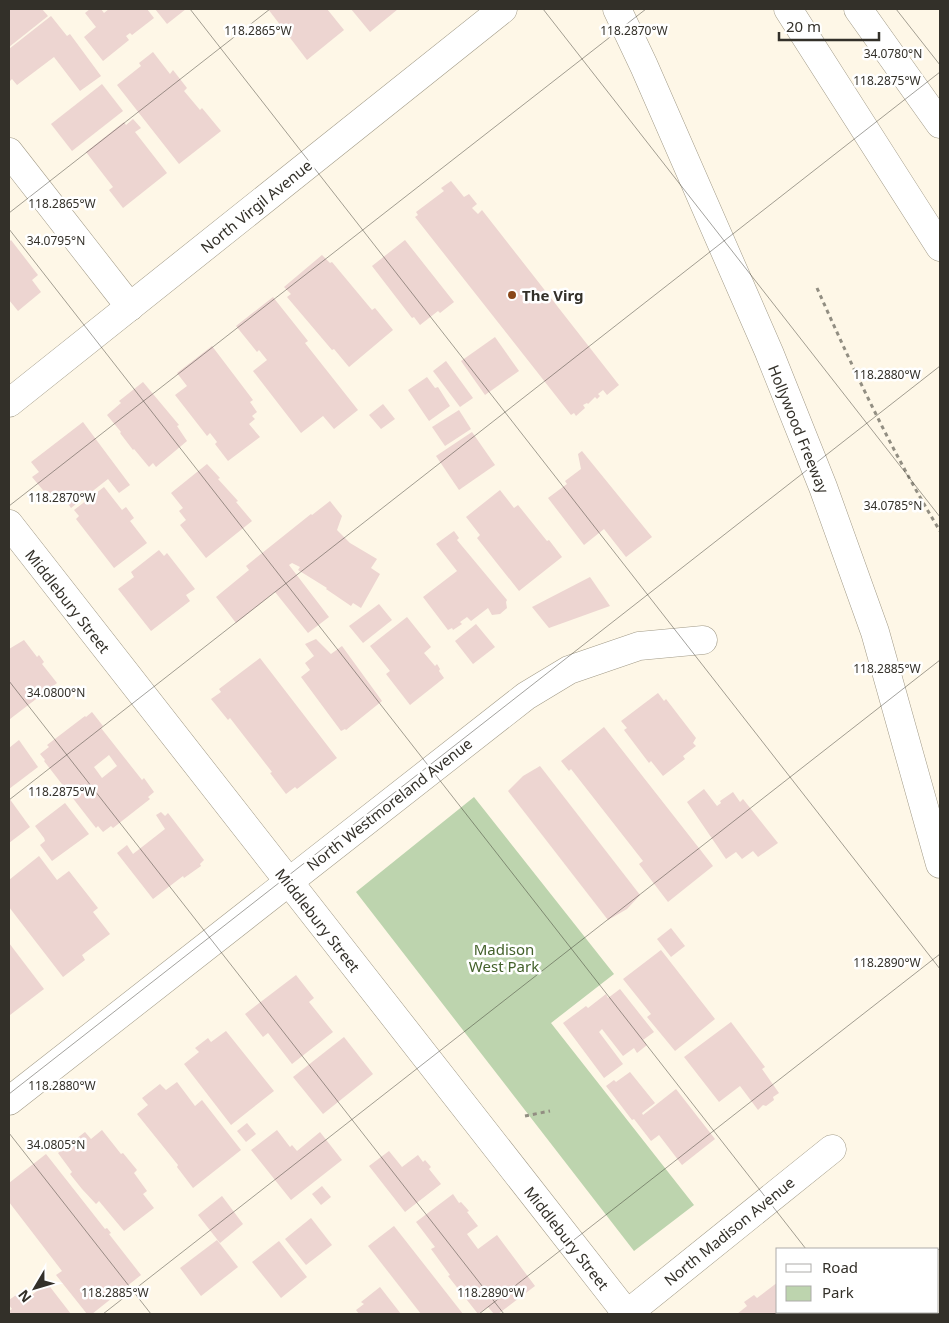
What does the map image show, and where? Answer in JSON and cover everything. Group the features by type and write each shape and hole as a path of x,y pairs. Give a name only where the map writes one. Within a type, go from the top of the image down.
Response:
{"main road":[{"name":"North Virgil Avenue","path":"9,403 503,9"},
{"name":"Hollywood Freeway","path":"617,9 644,66 769,352 823,487 875,632 940,864"},
{"path":"788,9 940,247"},
{"path":"858,9 940,124"},
{"path":"9,152 130,307"},
{"name":"Middlebury Street","path":"9,524 627,1314"},
{"name":"North Westmoreland Avenue","path":"9,1101 526,696 569,670 639,646 703,640"},
{"name":"North Madison Avenue","path":"627,1314 832,1148"}],"path":[{"path":"817,288 846,353 886,433 920,499 940,531"},
{"path":"525,1116 550,1111"}],"green space":[{"name":"Madison West Park","path":"474,797 614,974 551,1023 694,1205 634,1251 356,892"}],"building":[{"path":"9,9 42,9 48,16 9,47"},
{"path":"90,9 101,9 104,13 109,9 147,9 154,18 132,35 130,33 126,36 129,40 103,61 84,37 96,27 85,13"},
{"path":"155,9 186,9 167,24"},
{"path":"268,9 327,9 344,30 307,60"},
{"path":"351,9 398,9 370,32"},
{"path":"51,16 67,36 70,34 101,76 80,91 54,57 17,85 12,79 9,80 9,49"},
{"path":"153,52 170,74 173,70 187,88 184,91 200,110 202,108 221,131 179,164 117,85 141,66 139,63"},
{"path":"102,84 123,111 72,151 51,124"},
{"path":"133,119 141,128 135,132 167,173 123,208 109,190 113,187 86,152 124,122 126,125"},
{"name":"The Virg","path":"451,181 464,197 469,194 477,204 472,208 478,214 482,210 619,385 607,395 603,390 598,394 600,396 597,399 595,397 588,404 583,405 585,408 576,416 574,413 571,415 415,217 418,215 416,212 444,191 441,188"},
{"path":"11,240 38,275 32,280 41,292 18,311 9,300 9,242"},
{"path":"405,240 454,302 440,313 438,311 420,325 414,317 412,318 372,266"},
{"path":"322,255 330,263 332,262 372,310 375,308 393,330 349,367 287,297 291,294 284,287"},
{"path":"273,297 308,341 305,343 358,410 334,429 323,416 301,433 253,371 267,360 259,350 257,352 236,326"},
{"path":"495,337 519,371 485,395 461,361"},
{"path":"212,346 253,400 250,402 257,412 252,416 255,419 249,424 260,437 228,461 215,444 217,442 210,433 207,436 175,395 187,386 177,373"},
{"path":"446,361 473,398 460,407 433,371"},
{"path":"427,377 435,388 438,387 450,406 429,421 408,390"},
{"path":"143,382 179,425 177,426 187,441 156,467 153,463 149,467 133,450 107,415 121,403 119,401"},
{"path":"383,404 395,419 381,429 369,415"},
{"path":"459,410 471,429 445,446 432,427"},
{"path":"83,422 130,485 119,493 108,479 71,508 65,499 62,501 54,491 48,496 32,477 39,472 31,462"},
{"path":"472,432 495,465 459,490 436,456"},
{"path":"582,451 652,537 626,557 604,529 584,545 548,498 567,484 565,481 581,469 578,454"},
{"path":"207,464 220,478 218,479 238,501 236,502 252,521 206,558 180,525 186,520 179,511 183,508 171,493"},
{"path":"104,487 122,510 126,507 134,518 130,521 147,543 114,568 76,519 79,516 74,510"},
{"path":"500,490 514,508 518,505 562,557 519,591 477,538 480,535 466,517"},
{"path":"330,501 342,516 337,530 350,543 377,559 371,568 380,574 361,608 353,603 351,606 298,570 300,567 292,563 289,565 329,617 308,633 275,592 236,623 216,597 249,570 246,566"},
{"path":"454,531 459,538 457,540 507,600 507,608 500,614 492,615 488,608 471,621 467,617 460,622 462,624 453,630 452,628 448,630 423,597 457,571 436,544"},
{"path":"159,550 164,556 167,553 195,589 186,595 190,601 151,631 118,589 134,577 131,572"},
{"path":"590,577 610,606 549,628 532,607"},
{"path":"379,604 392,620 363,643 349,626"},
{"path":"407,617 431,647 424,653 435,666 437,664 444,678 410,705 386,674 390,671 370,646"},
{"path":"476,624 495,647 473,664 455,641"},
{"path":"316,639 331,654 342,646 382,701 346,730 341,731 301,677 310,670 305,663 314,656 305,644"},
{"path":"24,640 37,657 39,655 44,662 42,664 57,683 10,719 9,649"},
{"path":"260,658 337,758 297,789 295,787 286,794 270,773 272,772 230,718 228,720 211,699 221,692 219,689"},
{"path":"658,693 664,701 666,699 696,738 693,743 696,746 683,756 685,759 663,776 651,761 649,763 624,730 627,728 621,721"},
{"path":"92,712 103,726 101,728 142,780 144,778 154,792 148,797 150,799 113,828 111,826 103,832 98,826 96,828 40,754 49,747 47,745","holes":["109,755 117,766 102,778 94,767"]},
{"path":"604,727 713,866 668,902 639,864 643,861 571,769 569,771 561,761"},
{"path":"19,740 38,767 9,789 9,748"},
{"path":"540,766 640,895 627,909 608,920 508,791 523,776"},
{"path":"704,789 717,806 721,803 720,801 733,792 740,802 743,799 778,843 758,857 753,851 742,859 736,852 726,859 687,802"},
{"path":"9,798 30,827 9,843"},
{"path":"65,803 89,834 52,861 40,845 45,841 35,826"},
{"path":"161,812 165,816 168,813 204,860 200,864 201,866 184,878 183,876 153,899 117,853 127,845 133,854 165,829 156,815"},
{"path":"39,856 57,880 69,871 98,908 93,912 110,934 82,955 85,960 63,977 9,907 9,880"},
{"path":"671,928 685,946 671,957 657,939"},
{"path":"9,943 44,989 10,1015 9,1013"},
{"path":"661,950 715,1019 675,1051 647,1017 651,1014 623,979"},
{"path":"296,975 314,998 309,1002 333,1032 292,1064 268,1033 263,1037 245,1014"},
{"path":"620,989 654,1032 643,1040 647,1045 637,1053 634,1048 623,1056 602,1029 599,1032 623,1064 604,1078 563,1023 586,1006 588,1008 606,994 608,998"},
{"path":"731,1022 765,1067 762,1069 779,1093 773,1097 774,1100 766,1106 763,1105 758,1110 740,1086 719,1102 684,1057"},
{"path":"226,1031 274,1091 231,1125 184,1064 199,1052 195,1048 208,1038 211,1042"},
{"path":"344,1037 373,1074 323,1114 293,1077"},
{"path":"630,1072 655,1103 642,1113 643,1115 676,1089 715,1139 682,1165 659,1135 651,1141 606,1086 614,1080 616,1082"},
{"path":"177,1082 195,1106 202,1100 241,1150 193,1188 177,1167 178,1165 137,1114 148,1105 142,1098 160,1084 166,1090"},
{"path":"247,1123 256,1134 246,1142 237,1131"},
{"path":"102,1130 121,1154 123,1153 137,1170 134,1173 147,1191 143,1194 154,1208 124,1231 99,1201 96,1204 82,1189 70,1174 72,1172 58,1153 85,1132 91,1139"},
{"path":"277,1130 290,1147 292,1145 297,1151 320,1132 342,1160 291,1200 251,1150"},
{"path":"389,1151 402,1167 418,1155 423,1162 425,1160 431,1167 429,1169 441,1184 405,1212 369,1166"},
{"path":"46,1154 105,1229 107,1228 111,1233 109,1234 141,1275 92,1314 87,1314 56,1275 62,1271 9,1202 9,1183"},
{"path":"322,1186 331,1197 321,1205 312,1194"},
{"path":"453,1194 459,1203 461,1202 469,1211 467,1212 478,1226 467,1234 478,1249 497,1235 535,1286 498,1314 494,1314 488,1307 478,1314 448,1276 450,1275 431,1249 435,1247 416,1222"},
{"path":"222,1196 243,1224 220,1243 198,1215"},
{"path":"311,1218 332,1245 306,1265 285,1239"},
{"path":"394,1226 463,1314 421,1314 368,1246"},
{"path":"217,1240 238,1267 201,1296 180,1268"},
{"path":"279,1241 307,1277 281,1298 252,1262"},
{"path":"47,1283 71,1314 9,1314 9,1311 12,1309 9,1305 9,1300 26,1288 32,1295"},
{"path":"776,1284 776,1313 870,1314 737,1314 747,1306 744,1302 754,1295 757,1298"},
{"path":"380,1287 401,1314 359,1314 356,1310 364,1304 361,1302"}],"place":[{"name":"The Virg","path":"512,295"}]}
